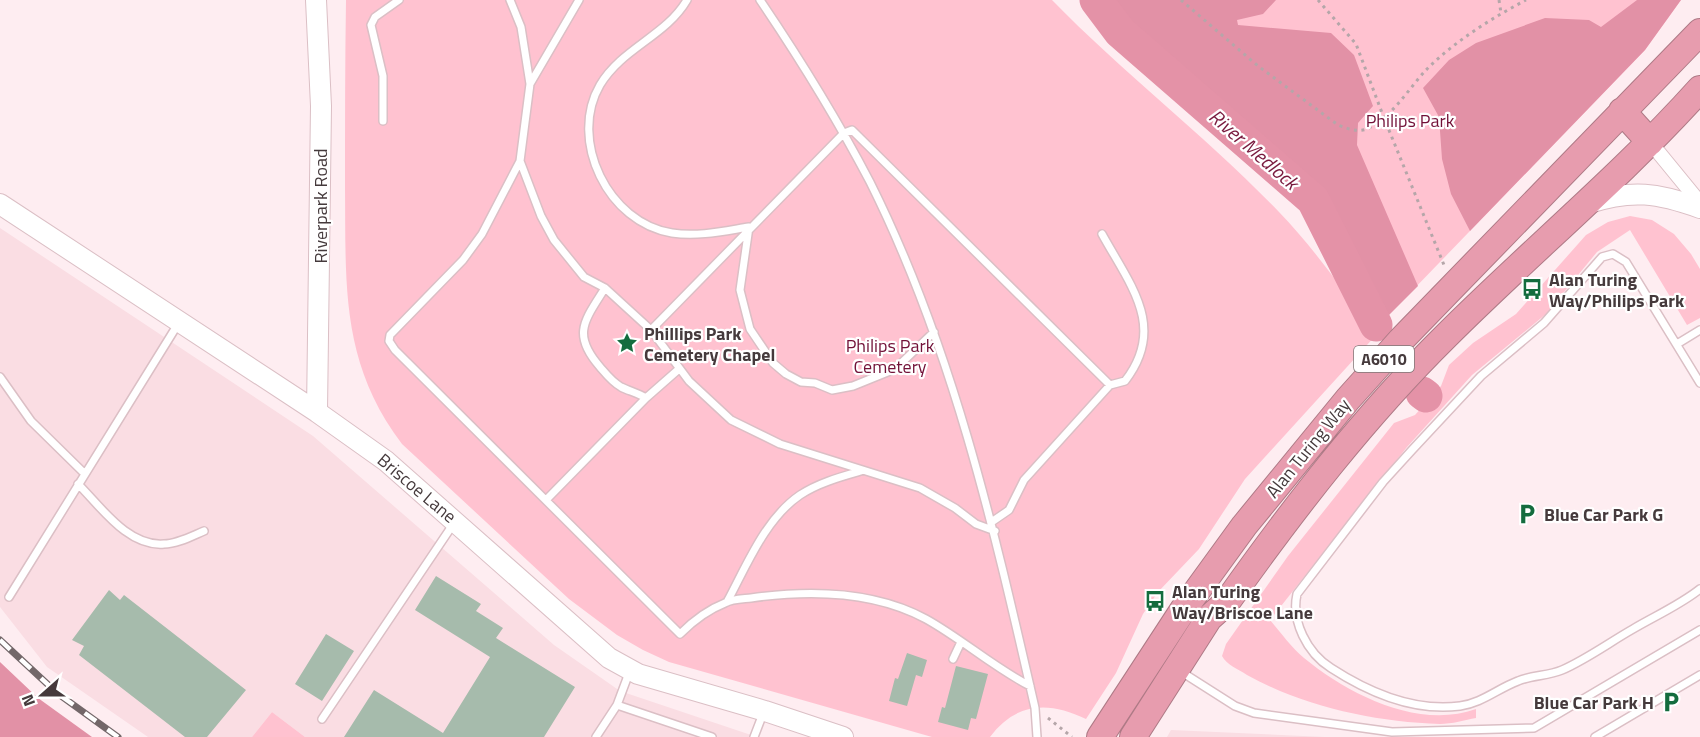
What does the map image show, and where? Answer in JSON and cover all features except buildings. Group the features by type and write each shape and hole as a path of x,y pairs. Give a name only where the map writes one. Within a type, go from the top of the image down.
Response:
{"highway":[{"name":"Alan Turing Way","path":"1100,737 1182,610 1244,526 1348,399 1700,32"},
{"name":"Alan Turing Way","path":"1133,737 1209,618 1227,602 1295,510 1370,418 1445,337 1589,203 1700,89"},
{"path":"1622,111 1650,142"}],"street":[{"name":"Riverpark Road","path":"316,0 321,106 317,412"},
{"path":"1650,142 1700,203"},
{"path":"1589,203 1614,195 1633,193 1675,199 1700,208"},
{"name":"Briscoe Lane","path":"0,204 317,412 386,461 609,658 630,670 685,689 765,711 843,737"}],"lane":[{"path":"383,121 383,76 370,25 375,17 399,0"},
{"path":"510,0 521,27 530,84 520,161 504,187 494,213 470,252 390,335 389,341 395,350 680,634 694,620 727,602 764,596 820,594 858,597 924,618 1006,673 1030,686"},
{"path":"530,84 579,0"},
{"path":"687,0 672,20 613,65 601,84 592,100 587,119 593,156 602,182 611,196 639,220 655,228 672,233 697,235 749,227"},
{"path":"760,0 815,83 844,133 898,243 934,332 993,520 1035,708 1037,737"},
{"path":"651,330 749,227 844,133 852,130 1110,385"},
{"path":"520,161 541,216 554,240 584,277 605,288 651,330 679,369 710,403 731,420 780,444 920,488 955,508 976,524 995,531"},
{"path":"749,227 740,290 750,329 773,363 786,374 801,382 815,383 832,390 853,386 895,369 934,332"},
{"path":"993,520 1009,510 1024,480 1110,385 1125,381 1141,357 1145,324 1142,307 1102,234"},
{"path":"1700,383 1626,262 1613,254 1602,257 1544,323 1481,376 1383,482 1297,594 1296,619 1310,647 1324,664 1365,688 1417,704 1459,706 1489,697 1516,681 1564,669 1700,589"},
{"path":"605,288 588,315 582,330 584,344 590,356 609,378 619,386 646,398"},
{"path":"9,597 180,321"},
{"path":"1677,344 1700,330"},
{"path":"547,499 646,398 679,369"},
{"path":"0,377 31,421 85,474"},
{"path":"727,602 776,516 788,504 802,493 830,480 861,471"},
{"path":"78,484 124,530 145,542 164,544 204,531"},
{"path":"322,719 456,521"},
{"path":"1176,668 1235,706 1254,713 1392,732 1534,728 1700,630"},
{"path":"953,659 961,642"},
{"path":"596,737 617,705 630,670"},
{"path":"1595,737 1700,675"},
{"path":"617,705 712,737"},
{"path":"754,737 765,711"}],"path":[{"path":"1181,0 1258,66 1338,125 1352,130 1367,129 1384,118 1429,67 1501,13 1526,0"},
{"path":"1318,0 1356,44 1384,118 1454,286"},
{"path":"1499,0 1501,13"},
{"path":"1035,708 1072,737"}],"shaded area":[{"path":"1100,0 1276,0 1263,14 1237,20 1238,25 1331,33 1354,55 1373,106 1358,123 1357,145 1418,286 1381,323 1317,197 1121,29"},
{"path":"1637,0 1681,0 1645,50 1470,231 1451,194 1442,159 1439,117 1423,88 1449,60 1476,43 1545,18 1589,20 1601,27"},
{"path":"0,228 313,436 554,645 620,691 757,737 305,737 272,712 252,737 148,737 47,667 0,607"},
{"path":"0,662 38,698 92,737 0,737"},
{"path":"1171,730 1325,737 1167,737"}],"green space":[{"name":"Philips Park Cemetery","path":"346,0 1052,0 1108,54 1252,184 1317,256 1377,334 1245,479 1199,549 1158,592 1143,614 1116,673 1086,719 1059,709 1034,708 1011,717 990,737 932,737 669,662 617,635 569,599 402,444 382,413 367,383 357,352 347,289"},
{"name":"Philips Park","path":"1100,0 1681,0 1645,50 1381,323 1317,197 1121,29"},
{"path":"1630,216 1652,220 1674,234 1691,254 1700,269 1700,318 1687,325 1630,230 1597,252 1546,314 1472,375 1407,447 1270,620 1304,658 1341,684 1362,695 1408,712 1431,715 1454,714 1476,709 1476,718 1454,723 1415,723 1341,711 1292,696 1247,675 1227,662 1222,656 1226,644 1288,556 1394,423 1415,415 1441,386 1449,365 1473,343 1516,314 1586,235 1608,222"},
{"path":"272,712 305,737 252,737"}],"waterway":[{"name":"River Medlock","path":"1096,0 1120,32 1313,200 1376,325"},
{"name":"River Medlock","path":"1422,393 1426,396"}],"railway":[{"path":"0,640 57,693 118,737"}],"place":[{"name":"Alan Turing Way/Philips Park","path":"1532,289"},
{"name":"Phillips Park Cemetery Chapel","path":"627,343"},
{"name":"Blue Car Park G","path":"1527,514"},
{"name":"Alan Turing Way/Briscoe Lane","path":"1155,601"},
{"name":"Blue Car Park H","path":"1671,702"}]}
